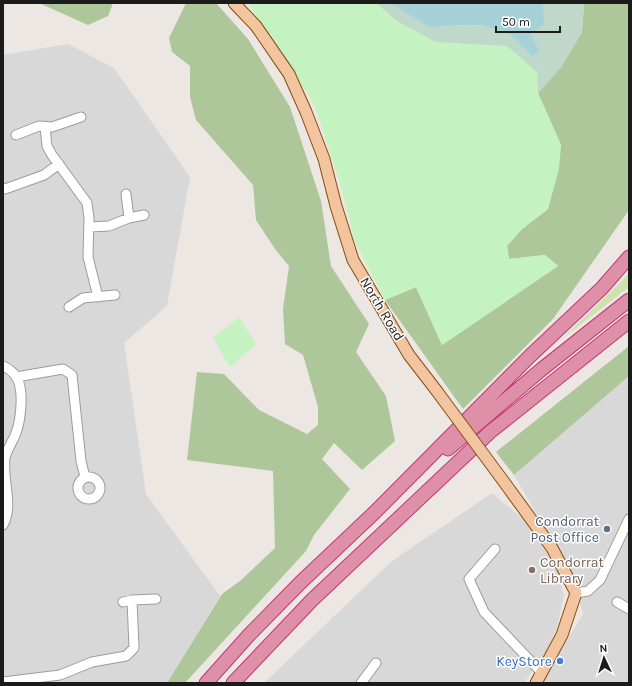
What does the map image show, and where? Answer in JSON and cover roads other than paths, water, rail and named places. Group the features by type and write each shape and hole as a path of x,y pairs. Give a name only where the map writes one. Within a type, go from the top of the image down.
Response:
{"highway":[{"path":"206,683 249,635 300,583 374,513 524,362 602,288 629,258"},
{"path":"374,513 542,369 629,300"},
{"path":"233,683 312,600 490,432 629,321"}],"main road":[{"name":"North Road","path":"234,3 256,26 289,74 306,112 324,159 352,260 409,355 552,548 576,593"},
{"path":"536,683 562,635 576,593"}],"street":[{"path":"16,135 39,126 52,127 81,117"},
{"path":"44,127 47,146 87,203 89,218 88,257 98,297"},
{"path":"3,188 5,189 44,175 59,164"},
{"path":"126,194 129,218"},
{"path":"89,227 108,226 129,218 144,216"},
{"path":"69,307 84,298 114,295"},
{"path":"3,366 16,377 20,385 21,411 16,434 5,458 4,474 7,518 3,525"},
{"path":"16,377 63,369 72,375 81,461 85,477"},
{"path":"576,593 588,591 600,580 629,519"},
{"path":"495,549 469,579 484,612 542,673"},
{"path":"123,602 156,598"},
{"path":"8,682 60,675 92,662 126,656 134,648 132,600"},
{"path":"616,602 629,609"},
{"path":"361,683 376,663"}],"water":[{"path":"390,3 542,3 544,24 531,34 539,52 532,56 509,34 481,25 430,28"}],"place":[{"name":"Condorrat Post Office","path":"607,529"},
{"name":"Condorrat Library","path":"532,570"},
{"name":"KeyStore","path":"560,661"}]}
